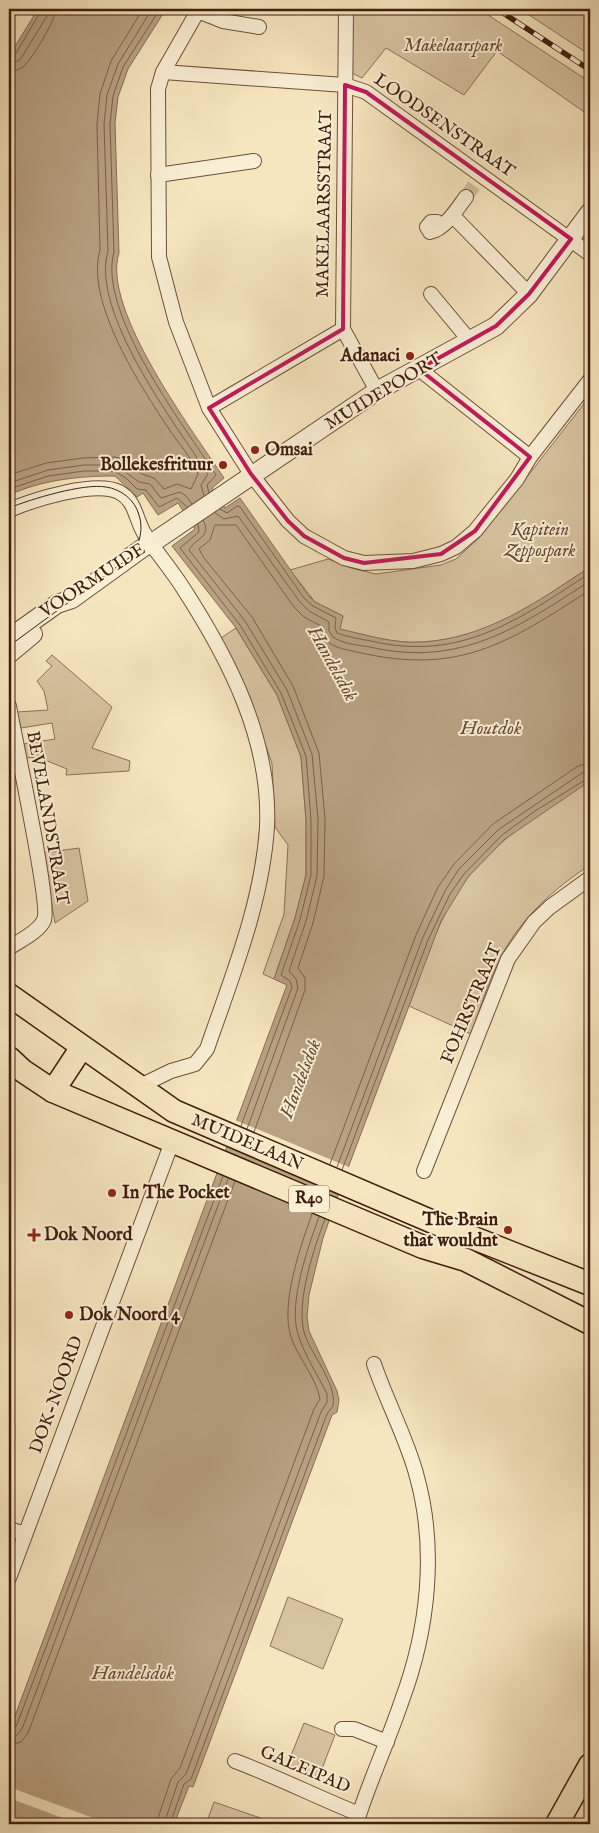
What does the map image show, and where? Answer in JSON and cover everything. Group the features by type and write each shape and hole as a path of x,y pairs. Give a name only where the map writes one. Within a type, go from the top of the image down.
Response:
{"main road":[{"name":"MUIDELAAN","path":"9,995 174,1111 207,1127 434,1222 590,1284"},
{"path":"53,1091 82,1047"},
{"name":"MUIDELAAN","path":"9,1058 23,1071 53,1091 423,1247 466,1260 590,1322"},
{"path":"557,1824 590,1765"}],"street":[{"name":"MAKELAARSSTRAAT","path":"346,9 343,329 377,392"},
{"path":"259,26 223,21 199,10 163,72 158,89 159,257 176,322 209,408 252,474 288,522 304,536 344,558 364,563 388,563 432,556 456,547 475,530 517,479 530,456 590,380"},
{"name":"LOODSENSTRAAT","path":"163,72 345,85 366,92 480,178 571,238 590,254"},
{"path":"158,175 254,161"},
{"path":"441,225 453,216 466,197"},
{"name":"MUIDEPOORT","path":"154,542 252,474 267,467 377,392 496,326 529,294 590,212"},
{"path":"453,216 529,294"},
{"path":"432,294 470,341"},
{"path":"209,408 343,329"},
{"path":"419,369 530,456"},
{"path":"9,510 56,496 95,488 108,488 120,493 129,500 137,512 143,532 154,542 211,634 244,698 257,742 265,782 267,825 262,875 250,921 207,1049 195,1064 138,1087"},
{"name":"VOORMUIDE","path":"9,638 56,604 72,599 144,547 154,542"},
{"name":"VOORMUIDE","path":"9,654 147,552 154,542"},
{"name":"BEVELANDSTRAAT","path":"9,706 38,855 46,911 42,923 9,948"},
{"name":"FOHRSTRAAT","path":"424,1170 508,959 534,922 550,907 590,878"},
{"name":"DOK-NOORD","path":"9,1578 172,1142"},
{"path":"357,1819 403,1698 423,1618 428,1577 428,1537 417,1476 374,1364"},
{"path":"9,1529 25,1534"},
{"path":"342,1729 354,1729 387,1742"},
{"name":"GALEIPAD","path":"235,1761 278,1777 357,1819"}],"highlighted area":[{"path":"345,85 366,92 571,239 529,294 496,326 419,369 530,457 475,531 441,554 364,563 344,558 304,536 288,521 251,474 209,408 343,329"}],"green space":[{"name":"Makelaarspark","path":"353,9 479,9 590,82 590,116 497,51 464,95 386,48 362,78 350,72"},
{"path":"520,9 581,9 590,20 590,55"},
{"name":"Kapitein Zeppospark","path":"590,396 590,567 531,605 490,626 468,634 422,642 391,640 339,629 343,616 315,602 290,570 328,559 351,568 376,574 441,565 456,559 480,537"},
{"path":"236,628 277,695 301,757 306,820 306,875 295,918 274,979 263,974 284,914 288,845 275,827 272,764 253,707 218,640"},
{"path":"52,655 112,707 92,748 130,761 129,771 66,775 67,769 45,760 45,753 39,754 39,757 26,758 24,744 55,739 52,723 21,728 17,712 48,710 44,691 37,681 52,666 46,661"},
{"path":"590,781 590,865 552,893 519,928 497,965 471,1034 409,1006 441,922 468,877 499,845 516,831"},
{"path":"79,848 88,901 55,923 43,853"},
{"path":"288,1597 343,1619 323,1669 270,1646"},
{"path":"304,1723 335,1735 318,1779 286,1768"},
{"path":"214,1802 278,1824 206,1824"}],"water":[{"name":"Handelsdok","path":"38,9 166,9 128,69 118,97 115,123 119,253 117,277 123,305 153,369 172,401 224,478 212,488 225,508 240,498 308,595 315,602 343,616 340,629 401,642 422,642 468,634 511,616 551,593 590,567 590,781 505,839 468,877 441,921 323,1238 309,1295 307,1317 309,1331 337,1391 339,1400 337,1412 332,1415 193,1787 189,1786 174,1824 9,1824 9,1732 287,985 274,979 295,918 306,875 306,820 301,757 277,695 236,628 172,546 195,529 178,503 158,515 143,493 137,497 115,476 47,482 9,495 9,56"}],"pier":[{"path":"235,1120 351,1168 341,1194 226,1146"},
{"path":"9,1787 110,1824 79,1824 9,1798"}],"tunnel":[{"path":"466,197 477,181"}],"tram line":[{"path":"9,508 30,500 71,490 96,486 106,487 117,490 131,500 137,510 141,527 138,543 129,558 9,646"}],"railway":[{"path":"497,9 590,70"}],"place":[{"name":"Adanaci","path":"410,356"},
{"name":"Omsai","path":"255,450"},
{"name":"Bollekesfrituur","path":"223,465"},
{"name":"In The Pocket","path":"112,1193"},
{"name":"The Brain that wouldnt","path":"508,1230"},
{"name":"Dok Noord","path":"34,1235"},
{"name":"Dok Noord 4","path":"69,1315"}],"water label":[{"name":"Houtdok","path":"491,729"}]}
